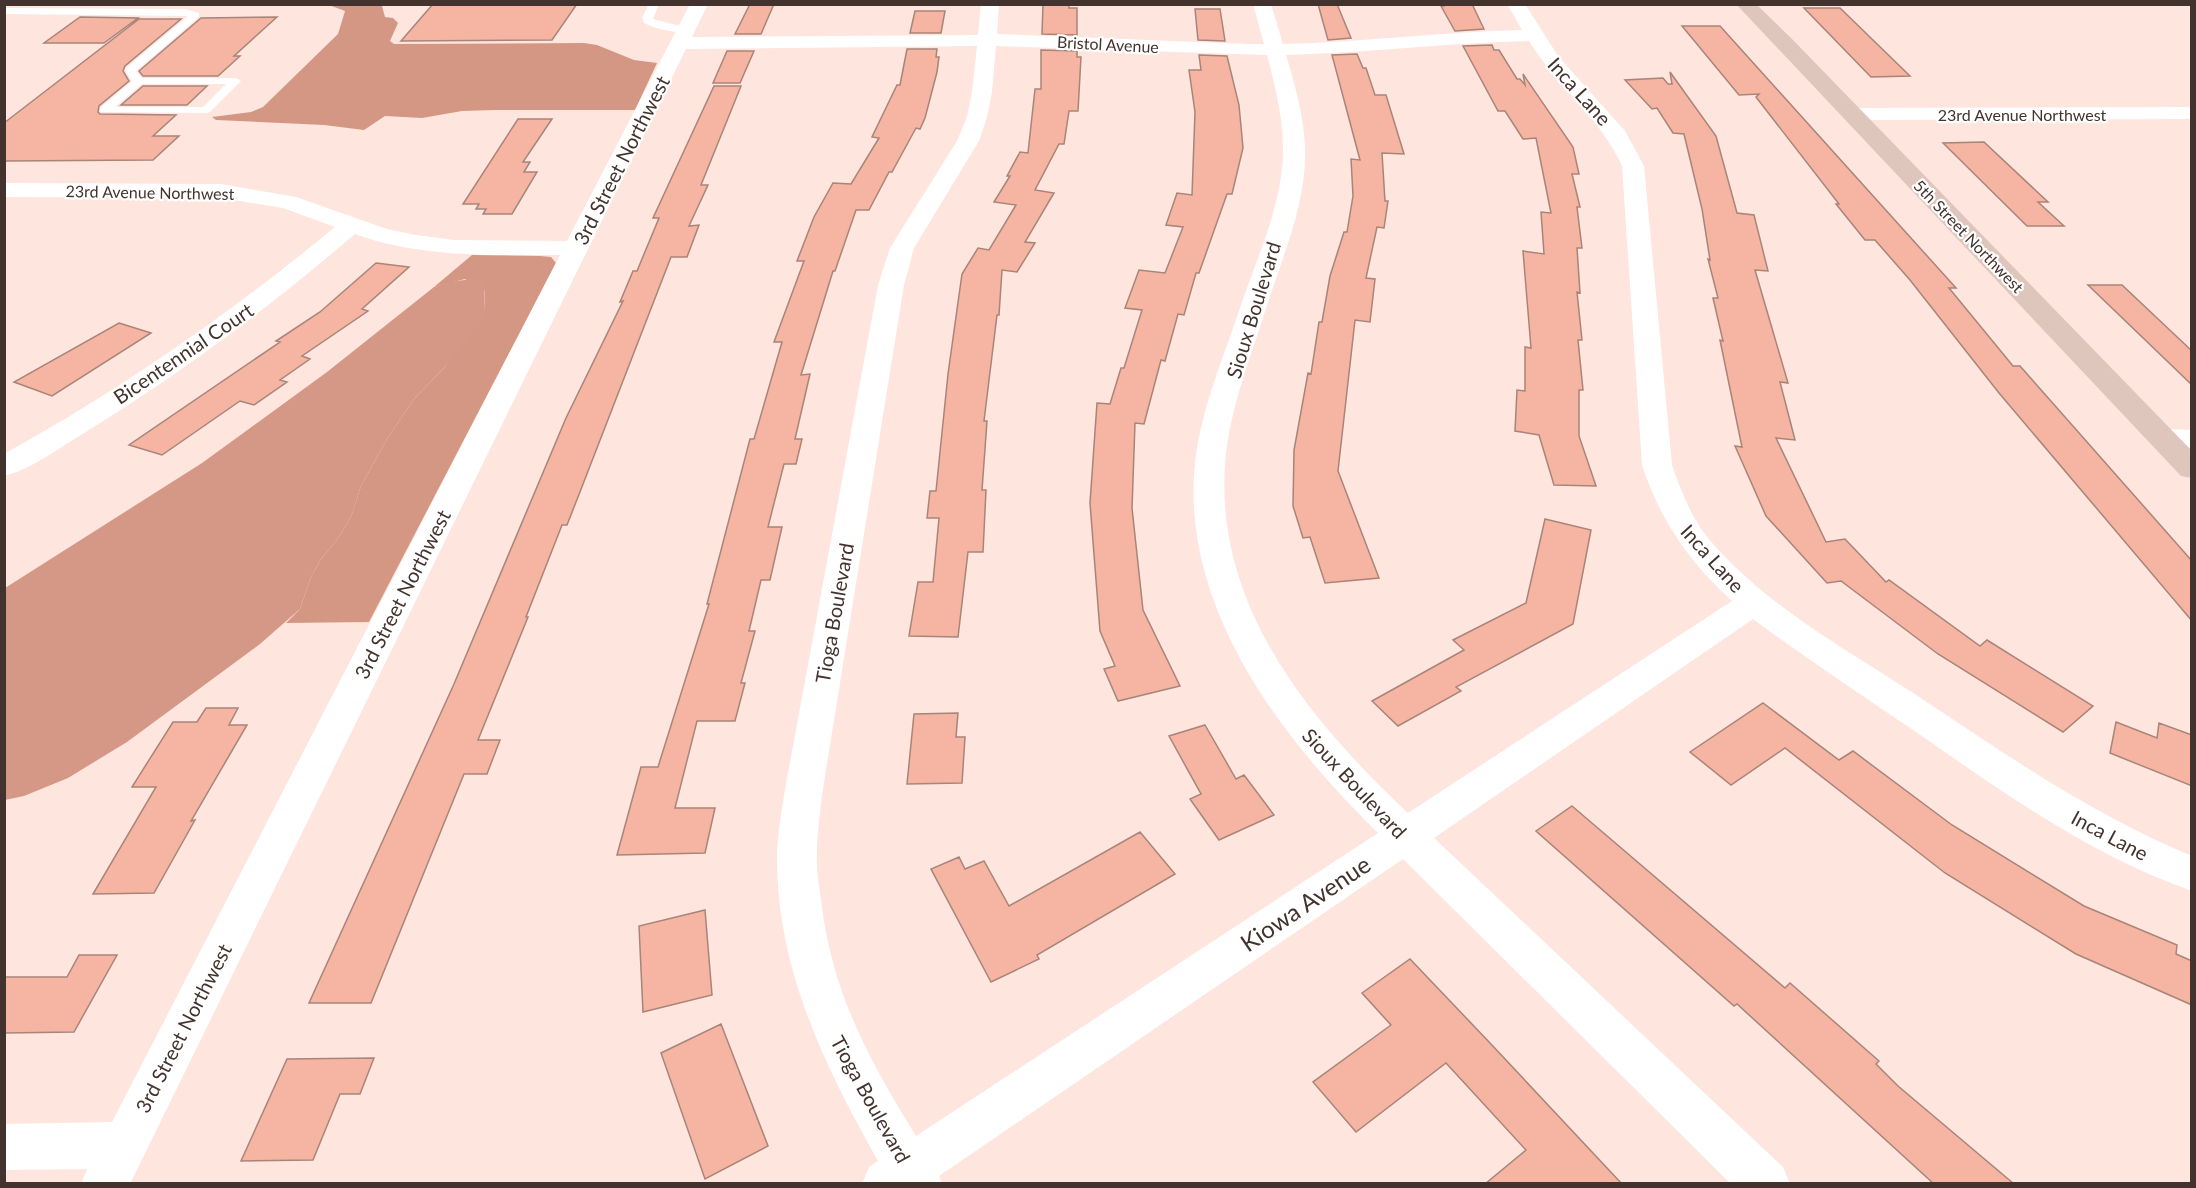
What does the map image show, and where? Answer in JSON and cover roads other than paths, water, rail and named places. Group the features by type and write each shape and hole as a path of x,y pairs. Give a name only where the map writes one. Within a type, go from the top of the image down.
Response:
{"street":[{"name":"Tioga Boulevard","path":"904,1178 864,1092 835,1037 813,974 800,911 797,852 802,795 891,285 902,248 968,141 977,117 982,92 990,4"},
{"name":"Sioux Boulevard","path":"1262,4 1292,121 1294,152 1290,186 1219,419 1210,464 1209,504 1213,540 1225,587 1238,621 1264,672 1300,725 1347,779 1766,1184"},
{"name":"Inca Lane","path":"1516,4 1558,68 1611,124 1625,145 1633,166 1656,453 1665,491 1679,520 1702,552 1754,602 2017,782 2087,824 2192,874"},
{"name":"5th Street Northwest","path":"1745,4 2192,469"},
{"name":"Bristol Avenue","path":"689,25 987,40 1059,40 1195,49 1274,50 1351,48 1466,37 1535,35"},
{"name":"3rd Street Northwest","path":"115,1164 689,25"},
{"name":"23rd Avenue Northwest","path":"1853,114 2192,113"},
{"name":"23rd Avenue Northwest","path":"4,190 221,191 288,202 351,225 416,242 454,247 576,249"},
{"name":"Bicentennial Court","path":"4,467 127,393 209,338 281,285 351,225"},
{"path":"2163,438 2192,439"},
{"name":"Kiowa Avenue","path":"904,1178 1405,836 1754,602"},
{"path":"4,1147 115,1164"}],"lane":[{"path":"654,4 647,16 648,21 656,26 689,25"},
{"path":"4,11 185,12 195,15 130,69 133,76 139,81 237,81 206,110 104,110 139,81"}]}
